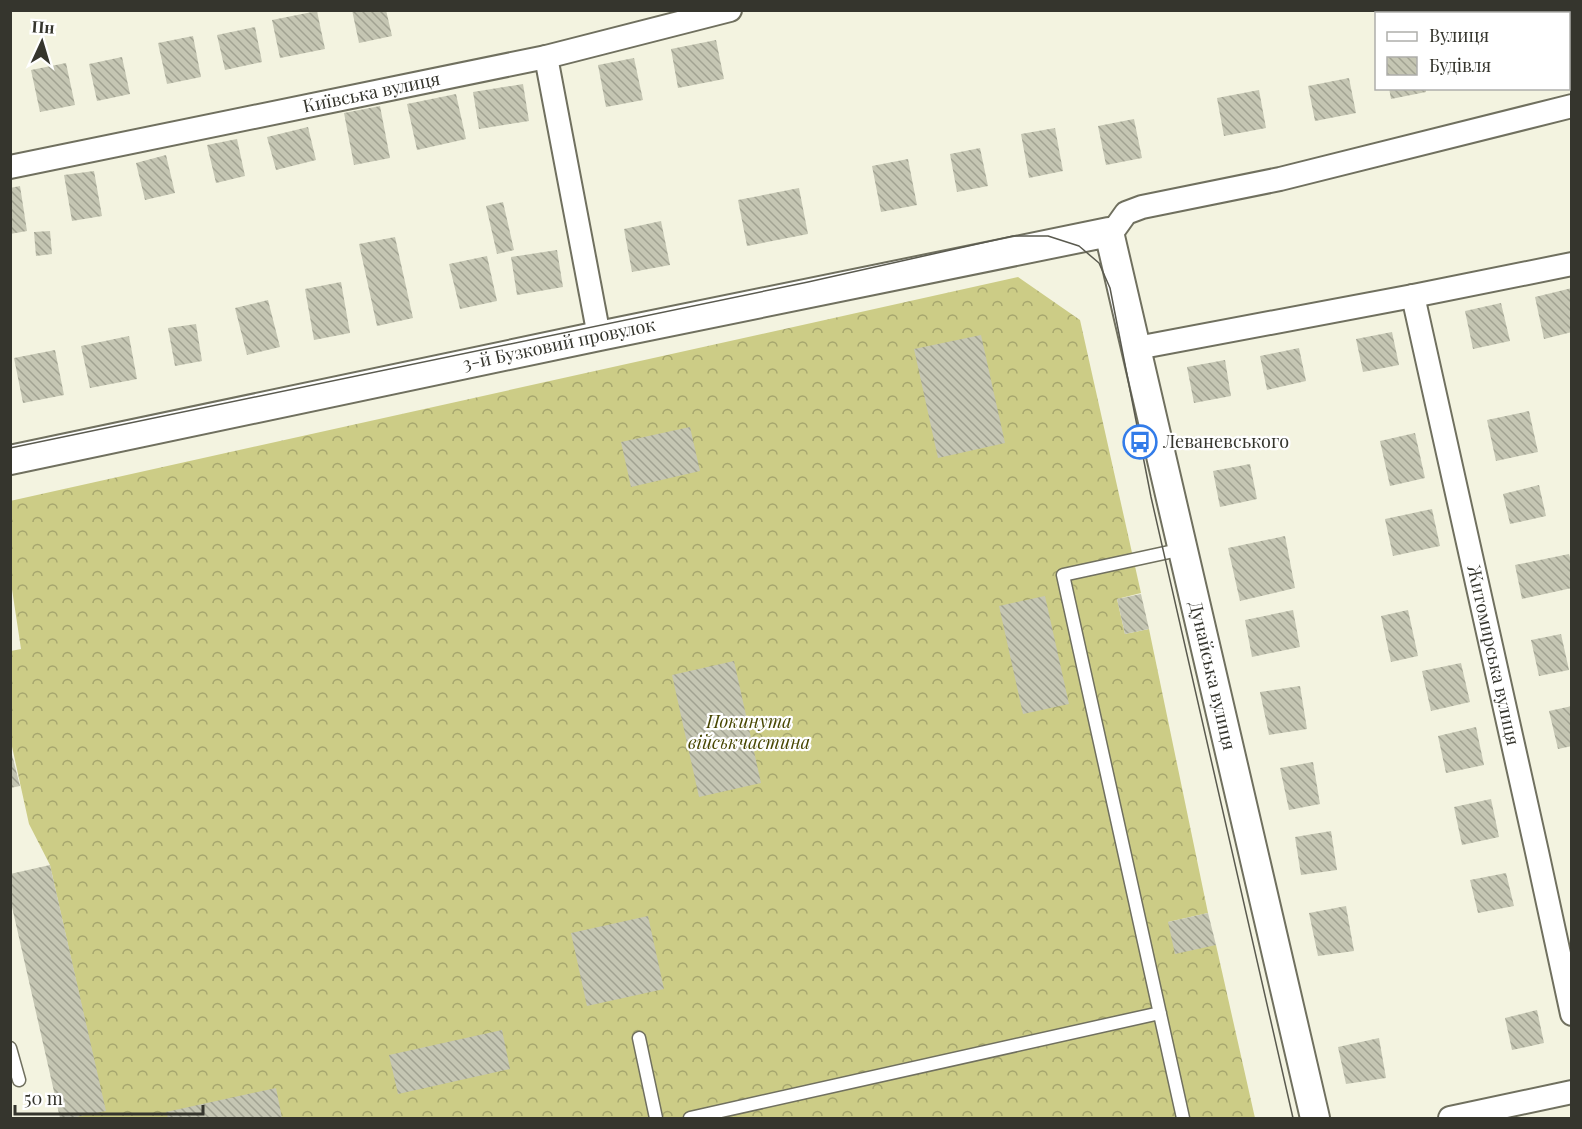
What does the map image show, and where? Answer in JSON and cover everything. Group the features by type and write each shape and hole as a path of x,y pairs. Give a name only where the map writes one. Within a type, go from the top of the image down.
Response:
{"street":[{"name":"Київська вулиця","path":"10,167 546,57 730,10"},
{"path":"546,57 599,336"},
{"path":"1109,232 1126,213 1142,207 1280,179 1572,106"},
{"name":"3-й Бузковий провулок","path":"10,460 1109,232"},
{"name":"Дунайська вулиця","path":"1109,232 1315,1119"},
{"path":"1137,348 1572,264"},
{"name":"Житомирська вулиця","path":"1413,296 1572,1014"},
{"path":"1450,1119 1572,1092"}],"lane":[{"path":"1183,549 1063,575 1183,1119"},
{"path":"690,1119 723,1115 1160,1013"},
{"path":"639,1038 656,1119"},
{"path":"10,1048 19,1080"}],"green space":[{"name":"Покинута військчастина","path":"1018,277 1080,320 1141,593 1117,599 1125,634 1149,629 1208,913 1168,922 1216,945 1255,1118 71,1118 105,1110 50,865 29,824 11,742 11,651 21,649 10,576 10,501"}],"building":[{"path":"352,10 386,10 392,36 359,43"},
{"path":"317,11 325,49 280,58 272,20"},
{"path":"255,27 262,62 225,70 217,35"},
{"path":"193,36 201,77 167,84 158,43"},
{"path":"716,40 724,79 678,88 671,49"},
{"path":"122,57 130,94 97,101 89,64"},
{"path":"634,58 643,100 606,107 598,65"},
{"path":"66,63 75,105 40,112 31,70"},
{"path":"1349,78 1356,113 1315,121 1308,86"},
{"path":"523,84 529,121 479,129 473,92"},
{"path":"1259,90 1266,128 1224,136 1217,98"},
{"path":"1389,90 1426,90 1426,92 1391,99"},
{"path":"456,94 466,139 417,150 407,104"},
{"path":"380,106 390,158 354,165 344,113"},
{"path":"1134,119 1142,158 1106,165 1098,126"},
{"path":"308,127 316,160 276,170 267,137"},
{"path":"1055,128 1063,171 1029,178 1021,134"},
{"path":"237,139 245,176 216,183 207,145"},
{"path":"980,148 988,186 957,192 950,154"},
{"path":"166,155 175,193 145,200 136,163"},
{"path":"908,159 917,205 881,212 872,166"},
{"path":"94,171 102,216 72,221 64,175"},
{"path":"20,186 27,231 10,234 10,188"},
{"path":"799,188 808,234 747,246 738,200"},
{"path":"503,202 514,250 497,254 486,206"},
{"path":"661,221 670,265 632,272 624,229"},
{"path":"50,231 52,254 36,256 34,232"},
{"path":"395,237 413,318 377,326 359,244"},
{"path":"557,250 563,287 517,295 511,257"},
{"path":"487,256 497,301 460,309 449,264"},
{"path":"341,282 350,333 314,340 305,289"},
{"path":"1572,288 1572,332 1544,339 1535,297"},
{"path":"268,300 280,347 247,355 235,308"},
{"path":"1501,303 1510,341 1473,349 1465,311"},
{"path":"196,324 202,361 175,366 168,328"},
{"path":"1392,332 1399,365 1363,372 1356,339"},
{"path":"981,335 1005,443 938,458 914,349"},
{"path":"129,336 137,379 90,388 81,346"},
{"path":"1299,348 1306,381 1267,390 1260,356"},
{"path":"55,350 64,395 23,403 14,358"},
{"path":"1225,360 1231,396 1194,403 1187,367"},
{"path":"1529,411 1538,452 1496,461 1487,420"},
{"path":"690,427 700,471 631,487 621,442"},
{"path":"1415,433 1425,478 1390,486 1380,441"},
{"path":"1250,464 1257,499 1220,507 1213,471"},
{"path":"1539,485 1546,516 1510,524 1503,494"},
{"path":"1432,509 1440,546 1393,556 1385,519"},
{"path":"1285,536 1295,588 1240,601 1228,548"},
{"path":"1569,554 1572,564 1572,588 1522,599 1515,565"},
{"path":"1141,594 1149,629 1125,634 1117,599"},
{"path":"1045,596 1069,704 1023,714 999,606"},
{"path":"1293,610 1300,647 1252,657 1245,620"},
{"path":"1408,610 1418,656 1391,662 1381,616"},
{"path":"1561,634 1569,670 1539,676 1531,640"},
{"path":"734,661 761,783 699,797 672,675"},
{"path":"1461,663 1470,702 1431,711 1422,671"},
{"path":"1300,686 1307,729 1269,735 1260,692"},
{"path":"1572,706 1572,746 1558,749 1549,711"},
{"path":"1476,727 1484,765 1446,773 1438,736"},
{"path":"10,747 20,786 10,788"},
{"path":"1313,762 1320,804 1289,810 1280,768"},
{"path":"1491,799 1499,837 1462,845 1454,807"},
{"path":"1331,831 1337,870 1301,875 1295,837"},
{"path":"50,865 106,1111 71,1118 60,1118 10,898 10,874"},
{"path":"1506,873 1514,906 1478,913 1470,880"},
{"path":"1346,906 1354,951 1318,956 1309,913"},
{"path":"1208,913 1216,945 1175,954 1168,922"},
{"path":"648,916 664,989 587,1006 571,933"},
{"path":"1537,1010 1544,1043 1512,1050 1505,1018"},
{"path":"502,1030 510,1069 398,1094 389,1055"},
{"path":"1379,1038 1386,1078 1346,1084 1338,1047"},
{"path":"276,1088 282,1118 168,1118 166,1112"}],"tram line":[{"path":"10,448 808,282 1013,236 1048,236 1079,246 1099,263 1110,288 1151,497 1293,1118"}],"place":[{"name":"Леваневського","path":"1140,442"}]}
